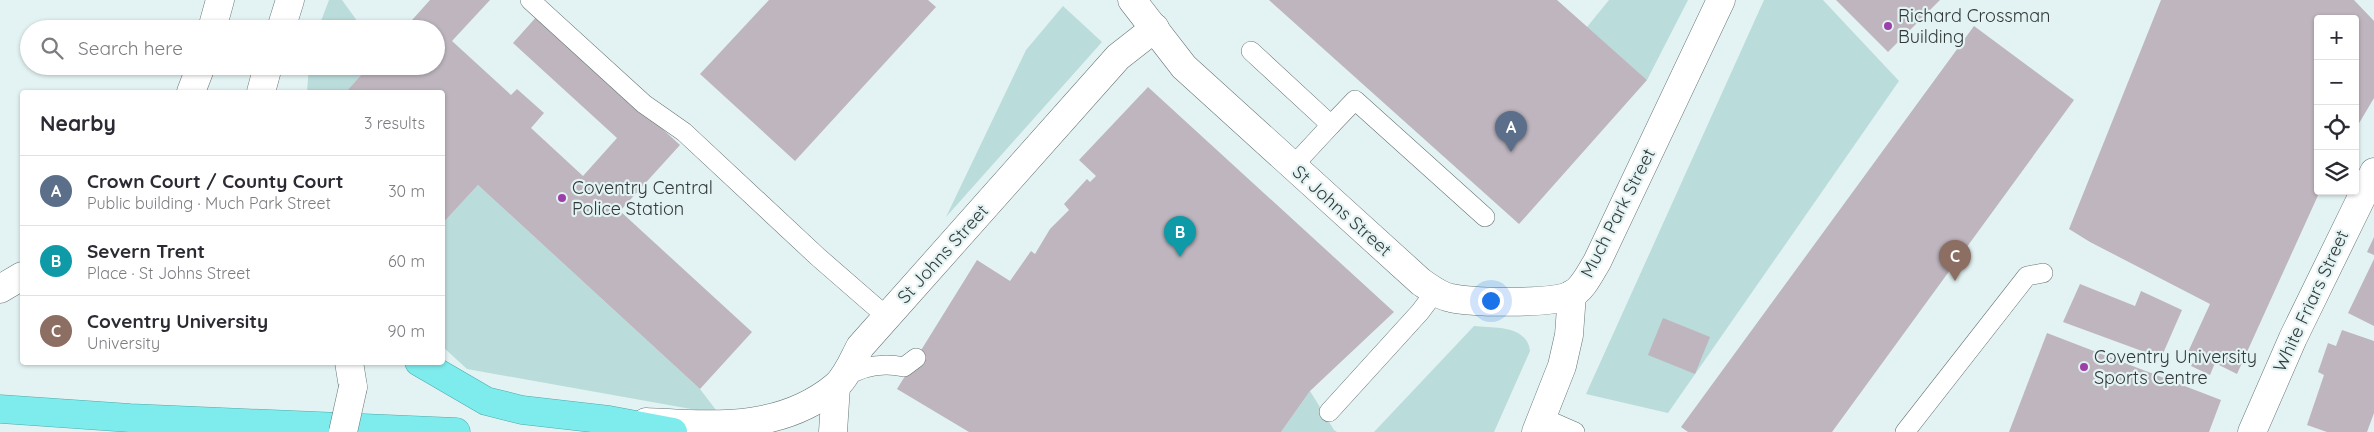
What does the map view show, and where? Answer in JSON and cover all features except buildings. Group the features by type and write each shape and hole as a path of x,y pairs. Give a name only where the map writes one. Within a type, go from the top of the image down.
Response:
{"highway":[{"path":"424,365 486,401 522,410 609,420 673,432"},
{"path":"0,409 130,418 456,432"}],"street":[{"path":"214,20 220,0"},
{"path":"284,20 290,0"},
{"name":"St Johns Street","path":"1132,0 1184,67 1421,282 1435,292 1451,298 1483,300 1546,300 1572,294"},
{"name":"Much Park Street","path":"1540,425 1562,366 1569,335 1572,294 1584,282 1597,262 1721,0"},
{"name":"St Johns Street","path":"609,420 736,426 770,422 811,404 839,382 860,347 1118,57 1155,28"},
{"path":"192,90 198,75"},
{"path":"262,90 266,75"},
{"name":"White Friars Street","path":"2252,432 2312,297 2374,172"},
{"path":"0,289 20,277"},
{"path":"343,432 351,375"},
{"name":"St Johns Street","path":"833,432 839,382"}],"lane":[{"path":"530,0 644,104 684,132 818,257 887,317"},
{"path":"1251,51 1331,124"},
{"path":"1293,166 1355,100 1485,216"},
{"path":"1905,432 2027,276 2043,273"},
{"path":"1329,412 1420,312 1435,292"},
{"path":"839,382 856,370 880,364 904,368 916,358"},
{"path":"1540,425 1576,432"}],"shaded area":[{"path":"329,0 342,0 356,20 321,20"},
{"path":"1609,0 1688,0 1647,80 1587,27"},
{"path":"1764,0 1823,0 1899,81 1668,413 1586,394"},
{"path":"1063,6 1102,42 946,217 1026,50"},
{"path":"308,75 361,75 348,90 307,90"},
{"path":"478,185 700,389 719,414 467,369 445,349 445,221"},
{"path":"1474,326 1500,328 1516,332 1523,336 1528,343 1530,351 1494,432 1374,432"},
{"path":"1310,391 1337,432 1281,432"}],"place":[{"name":"Richard Crossman Building","path":"1888,26"},
{"name":"Crown Court / County Court","path":"1511,152"},
{"name":"Coventry Central Police Station","path":"562,198"},
{"name":"Severn Trent","path":"1180,257"},
{"name":"Coventry University","path":"1955,281"},
{"name":"Coventry University Sports Centre","path":"2084,367"}]}
